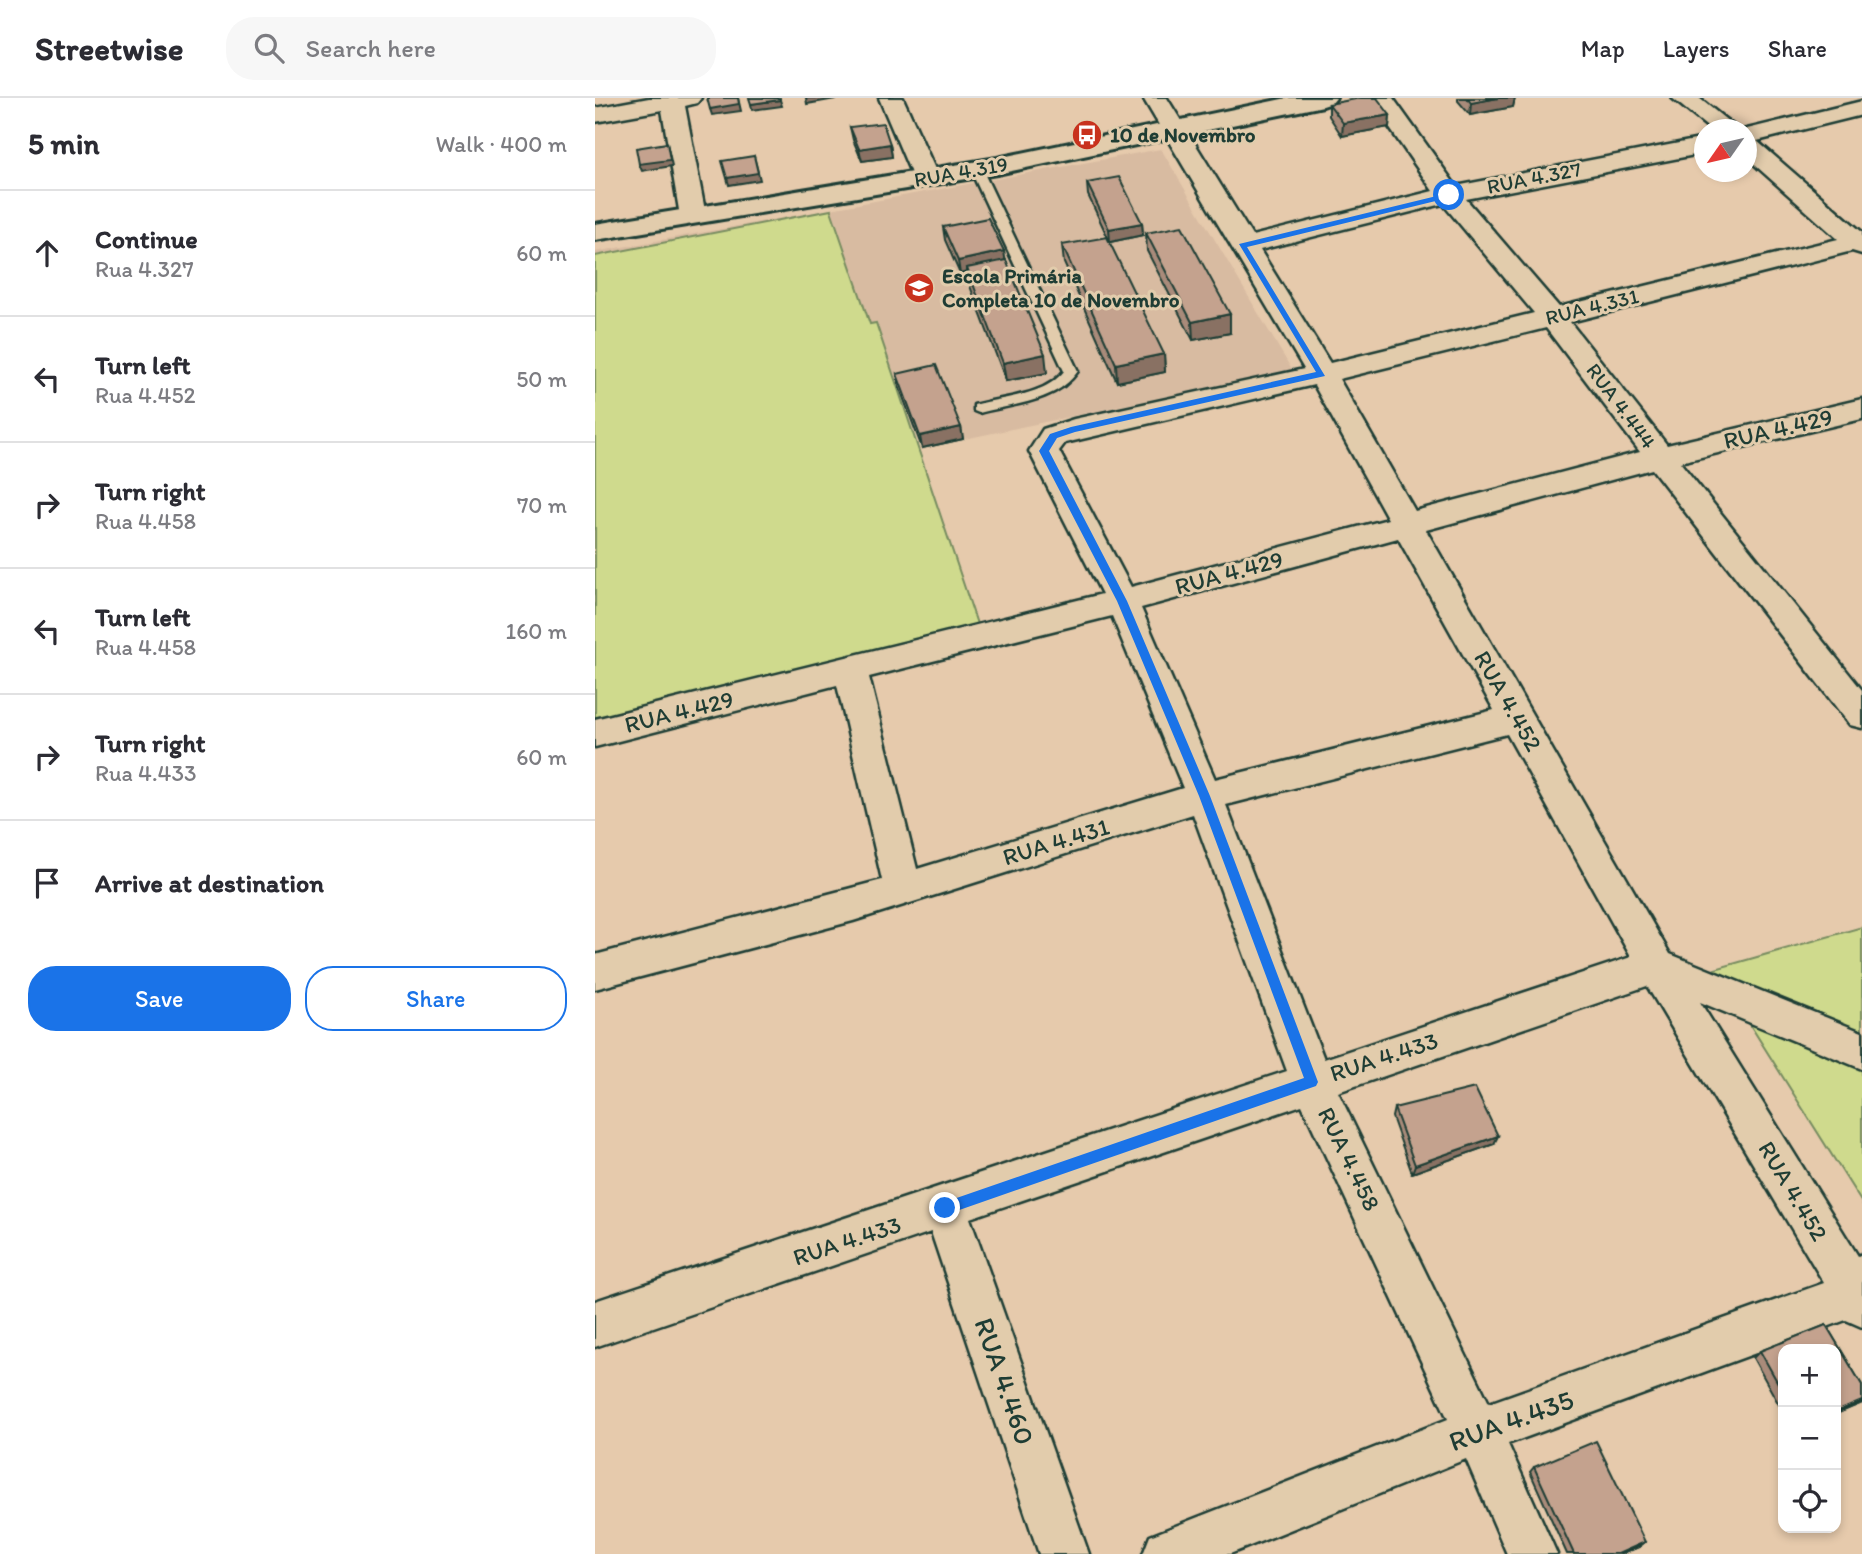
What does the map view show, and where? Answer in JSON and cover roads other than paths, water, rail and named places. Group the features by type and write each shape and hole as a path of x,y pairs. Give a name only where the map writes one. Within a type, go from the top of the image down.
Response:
{"street":[{"path":"891,98 926,178"},
{"name":"RUA 4.452","path":"1155,98 1175,127 1242,246 1322,374 1656,966 1860,1291"},
{"name":"RUA 4.319","path":"595,232 976,169 1324,98"},
{"name":"RUA 4.444","path":"1381,98 1449,195 1552,317 1862,715"},
{"path":"1684,98 1712,119"},
{"path":"595,115 681,99 693,216"},
{"path":"1757,134 1862,108"},
{"name":"RUA 4.327","path":"1242,246 1449,195 1694,147"},
{"path":"1757,154 1860,243"},
{"name":"RUA 4.331","path":"1322,374 1860,243"},
{"name":"RUA 4.458","path":"1322,374 1053,436 1044,451 1122,601 1204,796 1311,1082 1478,1432 1532,1554"},
{"name":"RUA 4.429","path":"595,733 1122,601 1659,457 1862,409"},
{"path":"851,669 903,890"},
{"name":"RUA 4.431","path":"595,972 903,890 1204,796 1518,718"},
{"path":"1656,966 1862,1051"},
{"name":"RUA 4.433","path":"595,1324 1656,966"},
{"name":"RUA 4.460","path":"945,1208 1064,1554"},
{"name":"RUA 4.435","path":"1168,1554 1478,1432 1860,1291"}],"lane":[{"path":"976,169 1071,371 1066,383 1054,389 979,408"}],"place":[{"name":"10 de Novembro","path":"1087,135"},
{"name":"Escola Primária Completa 10 de Novembro","path":"919,288"}]}
